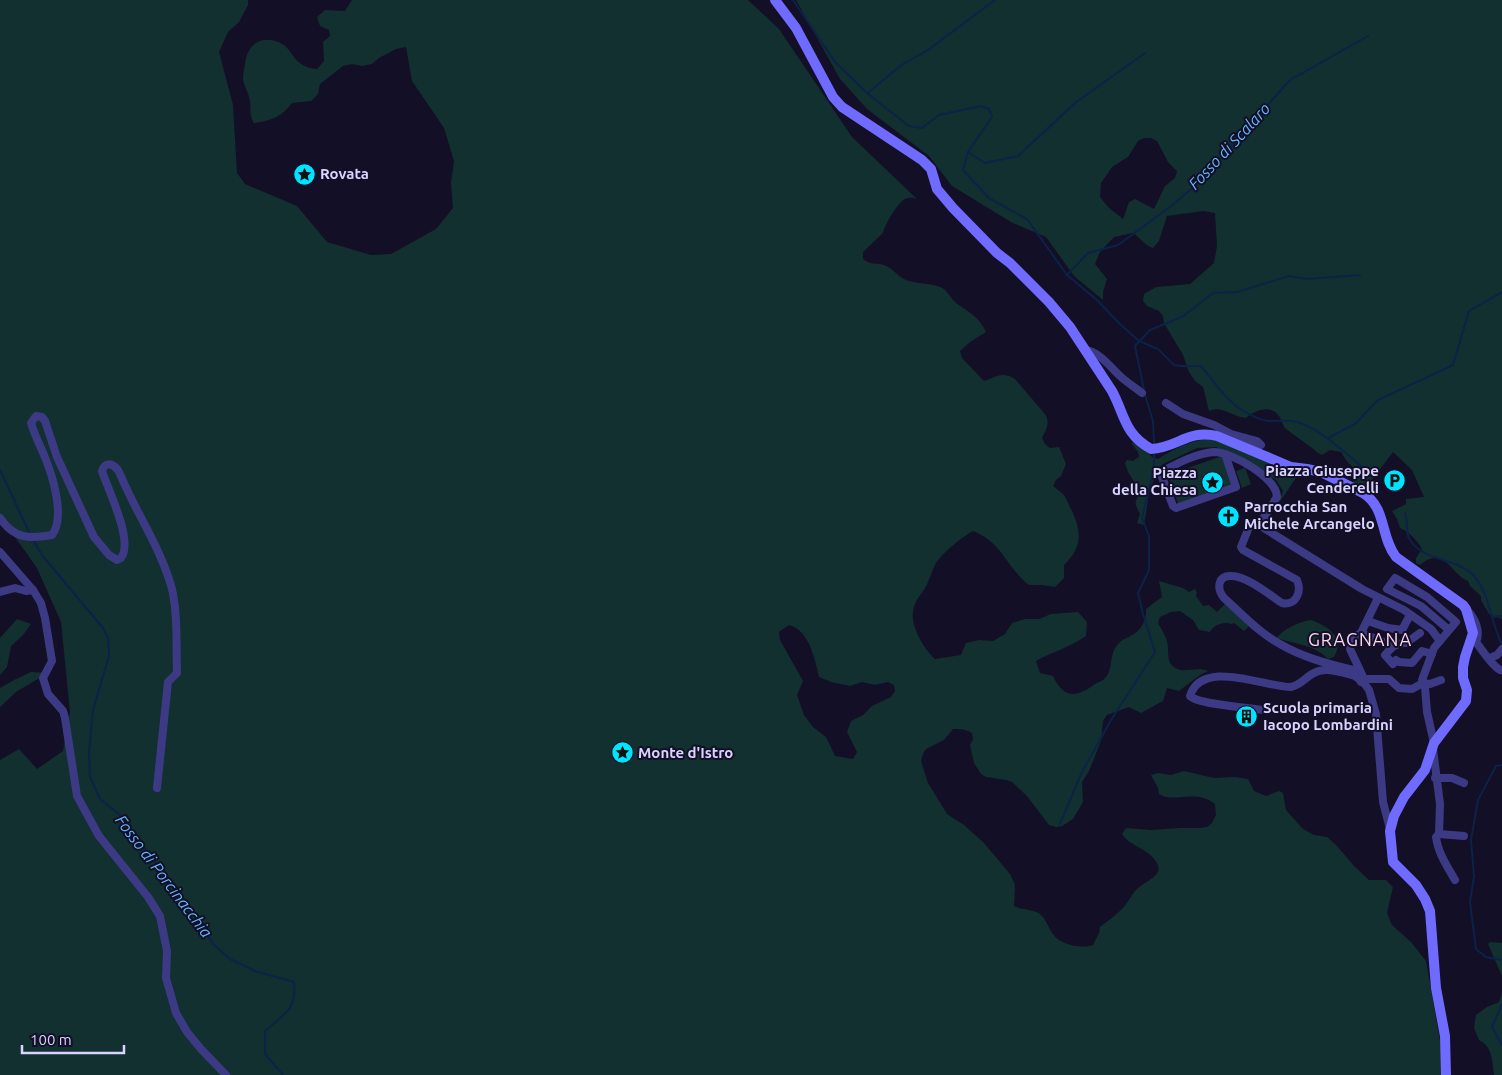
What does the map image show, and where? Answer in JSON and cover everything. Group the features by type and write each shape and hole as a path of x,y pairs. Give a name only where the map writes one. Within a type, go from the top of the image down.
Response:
{"main road":[{"path":"775,0 796,28 833,97 842,107 922,160 931,169 937,189 952,208 1049,302 1070,327 1112,391 1117,400 1124,423 1140,442 1154,449 1188,436 1199,434 1217,436 1291,467 1321,472 1369,497 1380,512 1387,540 1391,551 1396,557 1466,608 1473,633 1463,667 1467,690 1466,702 1433,745 1424,770 1404,796 1394,816 1390,831 1393,862 1416,885 1430,911 1436,988 1445,1036 1446,1075"}],"street":[{"path":"1085,350 1096,354 1124,381 1142,393"},
{"path":"1166,403 1183,414 1214,425 1231,434 1257,441 1261,445 1240,440 1237,440 1236,443"},
{"path":"0,518 6,527 21,536 52,535 56,530 57,500 54,485 46,458 31,423 36,416 42,417 57,457 94,537 109,555 117,560 121,558 125,549 120,518 102,471 104,466 108,464 113,464 118,468 127,491 158,549 172,588 176,613 177,673 168,682 157,788"},
{"path":"1225,454 1236,487 1174,508 1162,477 1163,471 1203,454 1215,452 1225,454 1254,468 1275,488 1277,497 1258,525"},
{"path":"1390,831 1383,802 1376,714 1364,683 1353,670 1323,662 1269,637 1220,593 1219,582 1226,577 1235,576 1282,603 1286,604 1295,600 1299,592 1298,580 1243,550 1242,547 1249,526 1254,522 1362,590 1404,610 1431,629 1440,641"},
{"path":"0,552 34,590 41,603 52,661 43,678 48,694 63,711 77,796 99,836 148,897 160,916 166,951 166,978 172,1004 187,1032 226,1075"},
{"path":"1449,630 1421,606 1388,589 1395,578 1427,597 1456,622 1434,648 1422,680 1433,745 1440,804 1439,834 1436,837 1437,846 1455,880"},
{"path":"0,592 15,588 26,591 34,590"},
{"path":"1360,679 1350,649 1351,639 1361,633 1378,598"},
{"path":"1466,608 1474,619 1478,632 1476,642 1496,654 1494,666 1500,670"},
{"path":"1368,621 1388,628 1402,630 1410,615"},
{"path":"1361,633 1386,643 1391,648"},
{"path":"1422,650 1411,667 1396,660 1393,664 1385,655 1400,642 1406,643 1416,635 1422,650 1432,654"},
{"path":"1263,710 1202,701 1190,696 1198,684 1206,677 1237,678 1291,687 1297,686 1312,674 1324,669 1360,679 1389,679 1399,688 1412,689 1423,683 1430,684 1441,680"},
{"path":"1436,778 1452,778 1464,783"},
{"path":"1439,834 1464,836"}],"green space":[{"path":"0,0 248,0 248,5 239,22 228,32 219,52 233,105 237,173 245,184 297,206 327,242 371,255 391,254 436,229 453,208 451,183 454,161 444,128 412,81 406,47 396,49 372,64 343,66 320,84 318,94 311,101 292,103 284,112 275,117 254,123 251,115 250,99 243,78 248,52 255,44 265,40 278,42 288,48 302,65 317,69 324,61 323,42 330,36 329,30 320,26 317,17 325,10 345,11 352,0 748,0 779,29 852,137 917,199 907,198 902,201 883,233 863,252 863,259 887,266 906,280 943,288 956,303 977,319 986,332 960,351 962,358 984,381 1003,375 1015,379 1045,414 1047,426 1042,438 1045,444 1050,448 1059,447 1066,464 1061,476 1053,486 1067,500 1079,533 1077,546 1070,559 1064,565 1064,578 1055,587 1029,585 991,542 973,531 957,542 937,562 915,605 913,612 914,624 927,650 935,659 961,655 966,643 979,640 993,641 1005,634 1012,623 1025,619 1039,619 1051,614 1078,612 1087,622 1086,636 1036,661 1040,673 1053,676 1062,689 1071,694 1076,694 1088,689 1108,675 1113,652 1116,647 1122,640 1138,630 1143,624 1146,609 1162,597 1159,581 1183,588 1189,592 1195,589 1196,596 1203,606 1209,605 1217,612 1226,603 1250,625 1244,631 1234,623 1222,623 1214,627 1210,632 1199,630 1193,620 1180,611 1171,612 1160,617 1158,623 1167,641 1172,666 1181,670 1202,669 1208,671 1179,691 1167,688 1163,701 1141,713 1129,707 1107,715 1103,721 1101,741 1089,771 1082,782 1083,802 1073,819 1062,826 1049,825 1027,796 1012,782 986,777 981,774 974,763 970,745 973,739 972,733 961,729 953,729 944,740 926,749 921,761 928,783 947,814 964,825 984,843 1010,874 1015,885 1014,906 1040,914 1056,938 1071,945 1083,947 1093,945 1100,927 1121,910 1136,889 1153,878 1158,871 1154,858 1129,842 1122,834 1126,828 1151,830 1207,827 1212,823 1216,815 1215,804 1207,799 1192,796 1171,798 1159,794 1151,775 1158,773 1171,775 1184,771 1214,778 1235,777 1248,779 1254,791 1266,796 1279,791 1283,793 1286,810 1303,829 1314,835 1327,837 1369,880 1386,880 1393,887 1387,913 1392,925 1411,942 1426,961 1446,1075 0,1075 0,760 19,749 37,769 63,751 70,712 61,622 37,568 0,516","holes":["789,625 802,633 810,646 819,677 850,686 862,682 875,685 888,682 894,685 895,691 891,697 872,706 863,715 851,721 847,732 857,752 853,759 835,756 826,737 813,727 804,715 797,695 803,681 780,640 779,632"]},
{"path":"796,0 1502,0 1502,619 1489,614 1481,600 1481,596 1470,586 1468,581 1462,578 1442,559 1429,559 1420,565 1416,563 1416,558 1422,549 1406,531 1400,528 1392,511 1406,504 1406,499 1424,497 1412,470 1393,452 1365,489 1353,483 1359,471 1349,463 1341,452 1330,450 1322,455 1318,453 1286,429 1279,417 1271,410 1262,410 1246,418 1218,409 1209,411 1203,387 1195,381 1189,372 1183,355 1164,323 1163,316 1159,311 1147,306 1143,301 1144,294 1156,287 1190,284 1214,263 1217,246 1215,213 1203,211 1167,216 1159,241 1153,248 1133,233 1114,237 1100,252 1095,264 1107,279 1103,300 1074,276 1046,237 1011,222 952,186 929,156 867,109 840,79","holes":["1144,138 1151,138 1157,141 1168,162 1177,171 1175,178 1165,186 1154,209 1135,199 1129,202 1123,219 1108,207 1100,197 1101,183 1112,167 1128,157 1138,141"]},
{"path":"1208,439 1217,440 1280,469 1300,472 1279,503 1283,491 1276,480 1254,465 1216,447 1197,448 1163,464 1157,470 1149,493 1144,525 1137,523 1140,514 1136,506 1139,490 1125,463 1127,460 1133,461 1139,457 1132,444 1133,441 1136,441 1152,457 1158,459 1182,446"},
{"path":"1222,456 1233,486 1179,506 1168,475"},
{"path":"1245,468 1251,484 1242,488 1236,471"},
{"path":"17,619 31,624 11,646 7,667 0,675 0,638"},
{"path":"1311,620 1329,629 1333,634 1338,644 1334,657 1328,659 1311,648 1277,638 1292,626"},
{"path":"31,672 48,673 16,692 0,707 0,688"},
{"path":"1490,942 1502,943 1502,976 1488,944"},
{"path":"1502,993 1502,1075 1494,1075 1489,1050 1479,1040 1474,1028 1476,1015 1487,1007 1499,1002"}],"waterway":[{"path":"793,0 835,62 868,94 909,126 922,128 939,115 981,106 989,109 992,117 968,152 963,170 989,198 1027,219 1067,275 1097,300 1139,341 1158,349 1174,365 1201,366 1231,402 1243,411 1268,421 1294,421 1312,428 1329,439 1368,472"},
{"path":"868,93 900,66 928,50 995,0"},
{"name":"Fosso di Scalaro","path":"1067,275 1088,253 1118,245 1170,207 1196,185 1290,80 1368,36"},
{"path":"968,152 985,163 1018,156 1075,103 1145,53"},
{"path":"1144,390 1135,346 1150,330 1182,317 1213,293 1237,292 1289,276 1307,279 1360,275"},
{"path":"1328,438 1355,424 1378,400 1453,365 1469,311 1502,292"},
{"path":"1145,395 1153,421 1154,444"},
{"path":"1060,824 1081,774 1111,720 1155,652 1138,593 1149,570 1149,536 1142,518 1154,469 1154,451"},
{"name":"Fosso di Porcinacchia","path":"0,470 30,534"},
{"path":"1405,513 1408,536 1420,551 1466,569 1479,583 1487,600 1502,645"},
{"name":"Fosso di Porcinacchia","path":"33,540 42,555 103,628 108,638 109,656 93,710 89,752 90,777 100,799 120,815 196,917 214,945 230,959 255,971 294,982 293,999 288,1011 265,1031 265,1054 283,1075"},
{"path":"1492,617 1502,616"},
{"path":"1502,765 1496,766 1478,800 1471,840 1474,876 1470,902 1476,949 1486,957 1502,960"},
{"path":"1502,1004 1492,1027 1502,1045"}],"place":[{"name":"Rovata","path":"304,174"},
{"name":"Piazza Giuseppe Cenderelli","path":"1395,480"},
{"name":"Piazza della Chiesa","path":"1213,482"},
{"name":"Parrocchia San Michele Arcangelo","path":"1228,516"},
{"name":"Scuola primaria Iacopo Lombardini","path":"1247,717"},
{"name":"Monte d'Istro","path":"622,753"}],"district":[{"name":"GRAGNANA","path":"1360,640"}]}
